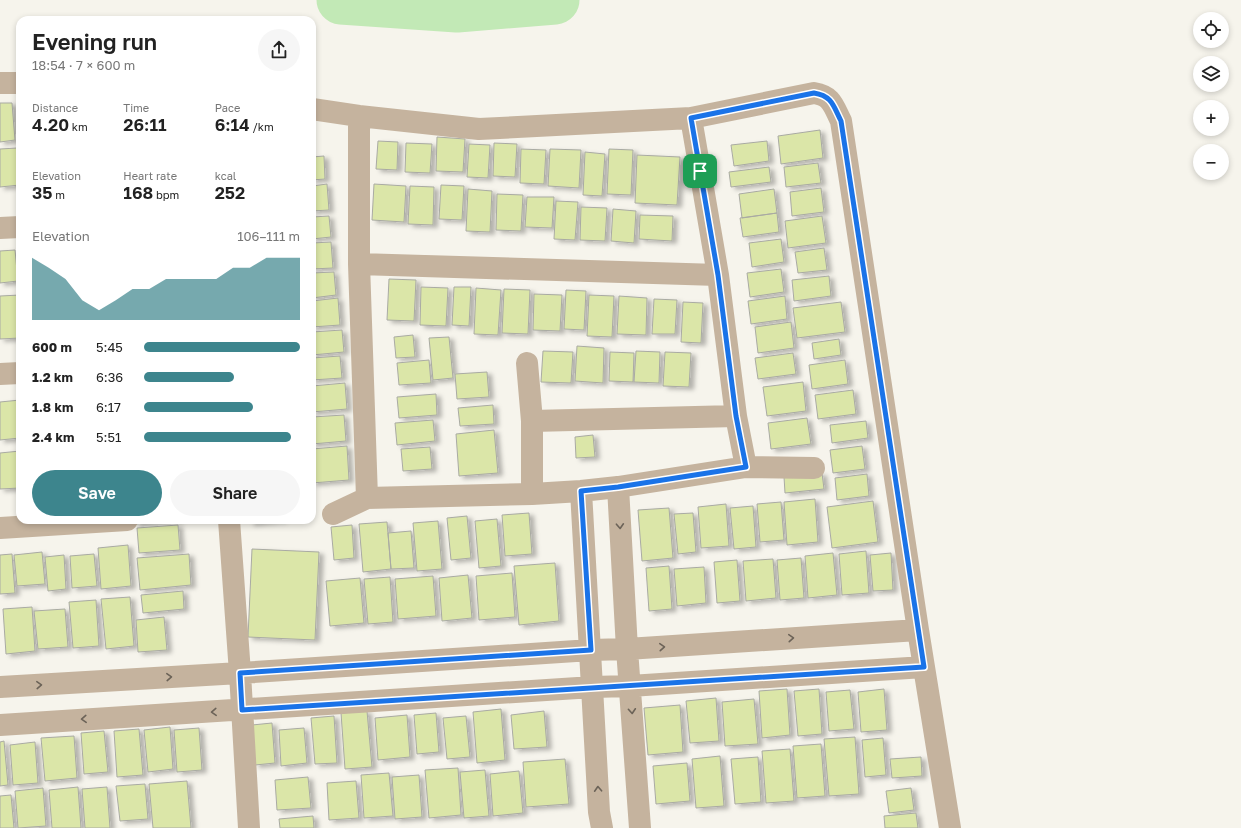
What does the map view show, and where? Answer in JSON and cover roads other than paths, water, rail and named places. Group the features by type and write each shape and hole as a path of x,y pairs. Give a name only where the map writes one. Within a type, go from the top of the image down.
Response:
{"street":[{"path":"0,83 16,83"},
{"path":"316,110 359,116 480,129 691,118 814,93 824,95 832,102 841,121 918,630 950,828"},
{"path":"359,116 359,264 367,498"},
{"path":"691,118 718,275 736,416 746,467"},
{"path":"0,228 16,227"},
{"path":"359,264 718,275"},
{"path":"527,363 532,421 532,494"},
{"path":"0,374 16,373"},
{"path":"532,421 736,416"},
{"path":"333,514 367,498 532,494 581,491 618,487 746,467 814,468"},
{"path":"618,487 627,650 640,828"},
{"path":"581,491 599,812 602,828"},
{"path":"0,528 50,524"},
{"path":"229,524 249,828"},
{"path":"0,687 591,650 627,650 918,630"},
{"path":"0,725 924,667"}],"waterway":[{"path":"341,0 457,8 555,0"}]}
